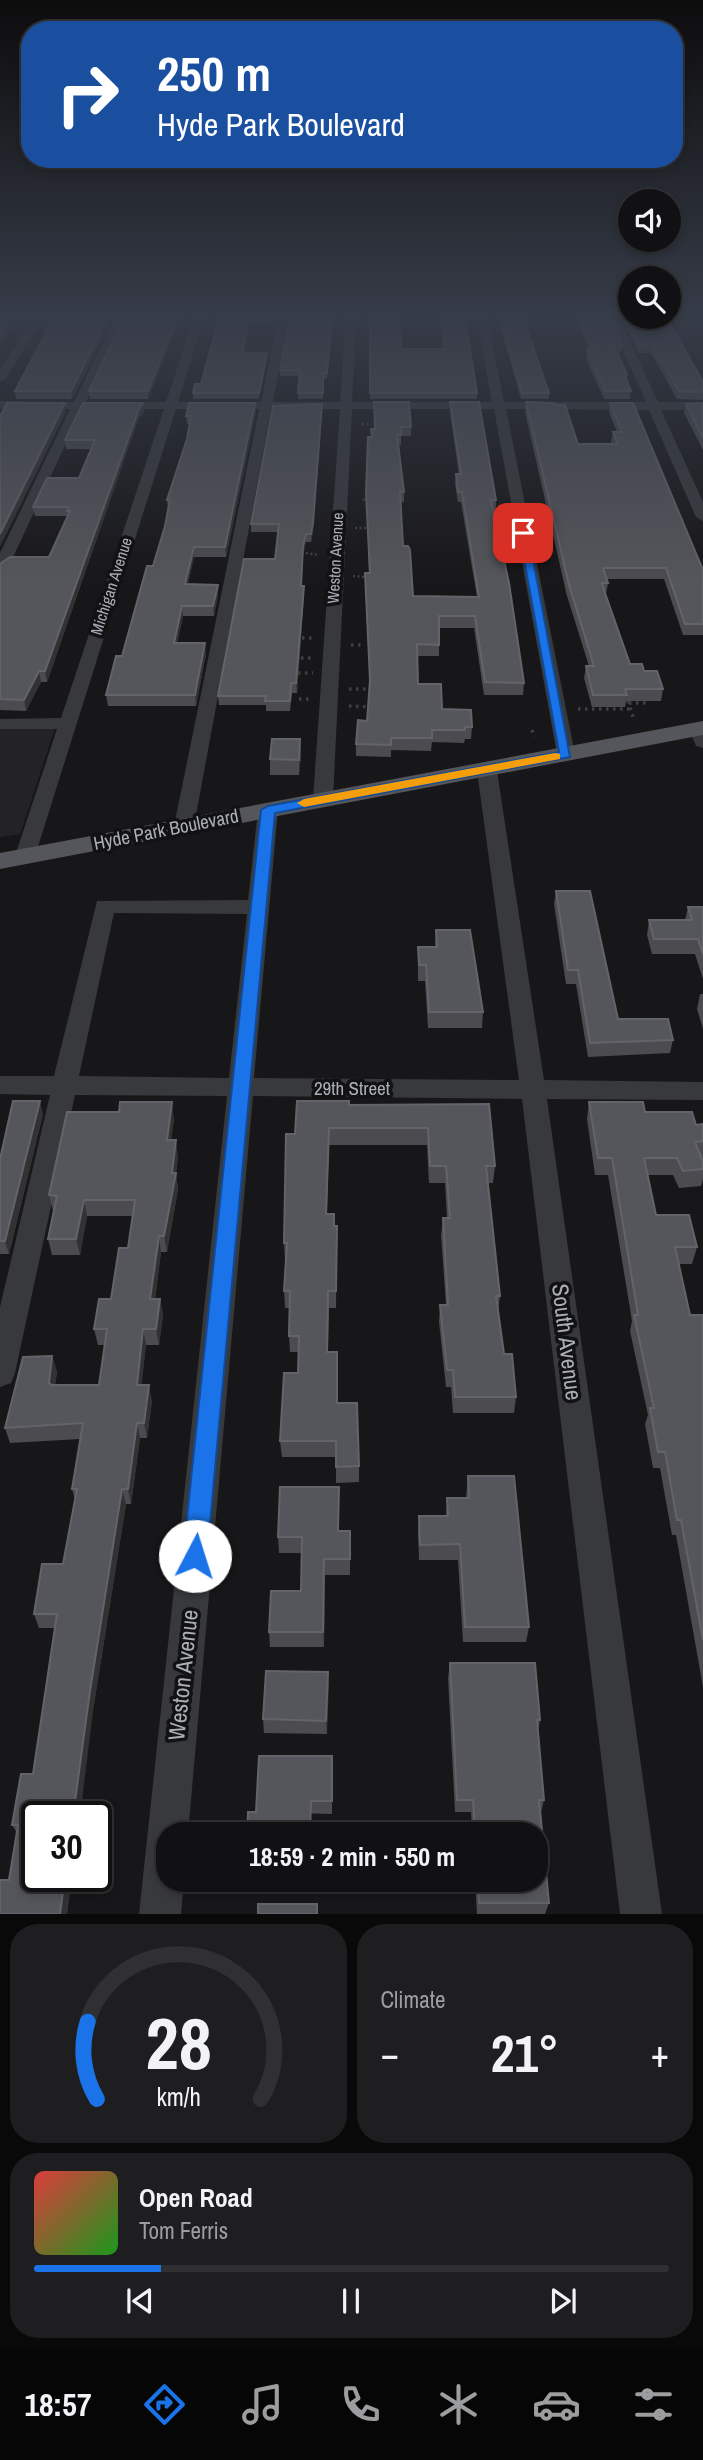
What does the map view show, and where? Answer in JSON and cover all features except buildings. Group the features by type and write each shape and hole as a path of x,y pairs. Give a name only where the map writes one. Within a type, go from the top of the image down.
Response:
{"main road":[{"name":"Hyde Park Boulevard","path":"0,861 566,754 701,733"}],"street":[{"path":"0,568 77,407"},
{"name":"Michigan Avenue","path":"25,856 170,407"},
{"path":"184,826 266,407"},
{"name":"Weston Avenue","path":"323,799 344,407"},
{"path":"498,407 566,754"},
{"path":"654,407 703,517"},
{"path":"0,723 66,723"},
{"name":"South Avenue","path":"487,771 533,1088 641,1914"},
{"name":"Weston Avenue","path":"160,1914 268,810"},
{"path":"0,1373 105,906 258,906"},
{"name":"29th Street","path":"0,1085 703,1090"}],"path":[{"path":"358,424 372,424"},
{"path":"355,528 366,528"},
{"path":"306,553 323,555"},
{"path":"352,576 365,577"},
{"path":"302,638 317,638"},
{"path":"350,645 360,645"},
{"path":"301,658 315,658"},
{"path":"298,673 314,674"},
{"path":"348,689 366,689"},
{"path":"299,699 312,699"},
{"path":"634,720 629,702 646,703"},
{"path":"348,706 369,707"},
{"path":"578,709 631,709"},
{"path":"532,730 534,737"}],"shaded area":[{"path":"0,728 55,728 20,834 0,837"}],"slow traffic":[{"path":"304,803 555,757"}],"route":[{"path":"195,1556 268,810 487,771 566,754 523,533"}]}
